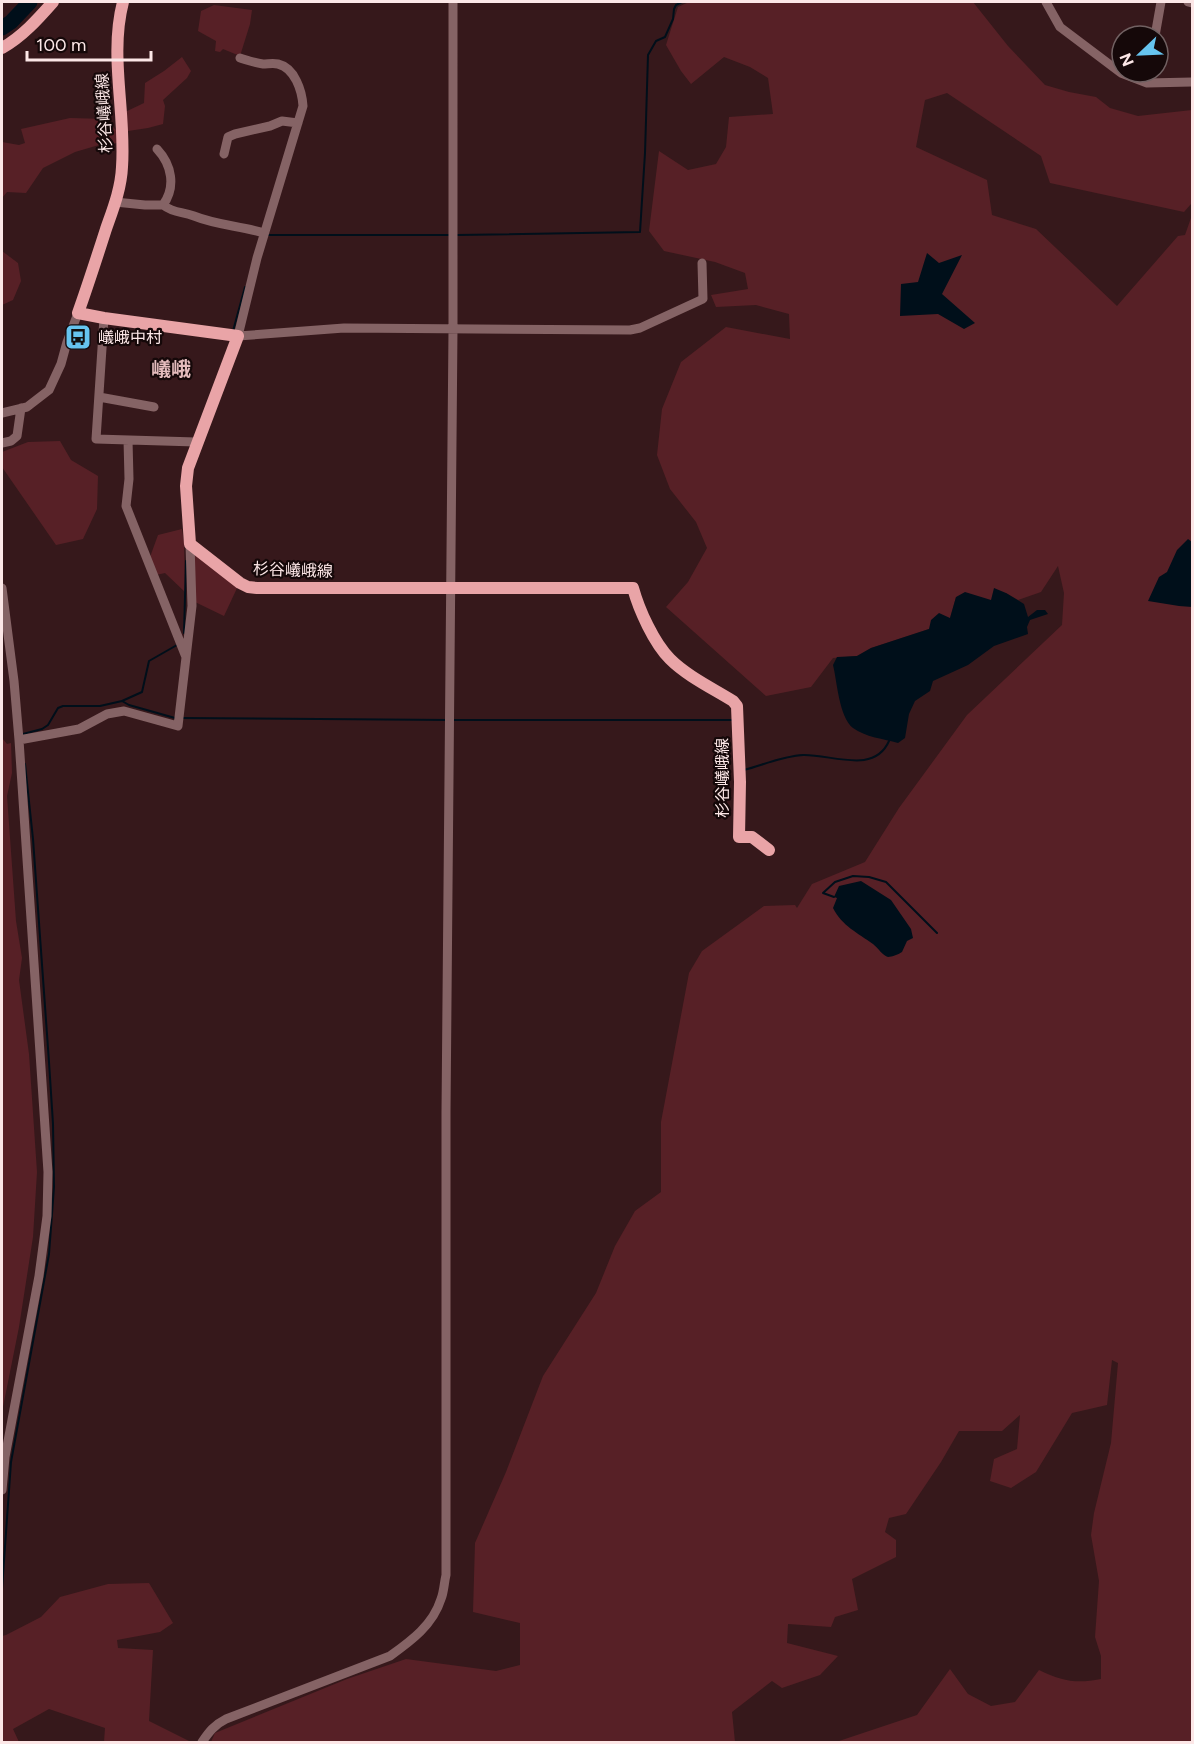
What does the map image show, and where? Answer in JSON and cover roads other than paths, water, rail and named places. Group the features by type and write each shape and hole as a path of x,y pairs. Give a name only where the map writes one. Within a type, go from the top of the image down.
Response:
{"main road":[{"path":"2,48 40,17 53,2"},
{"name":"杉谷嶬峨線","path":"78,313 120,186 124,135 117,40 123,2"},
{"path":"78,313 238,336 188,468 186,486 190,544"},
{"name":"杉谷嶬峨線","path":"190,544 248,587 633,588 642,614 666,655 737,706 740,782 739,837 752,837 769,850"}],"street":[{"path":"202,1743 216,1724 226,1719 390,1656 410,1642 434,1614 441,1599 446,1575 446,1112 453,329 453,2"},
{"path":"1046,2 1060,27 1110,65"},
{"path":"1157,24 1161,2"},
{"path":"240,58 264,64 277,64 286,68 296,79 302,94 303,106 256,258 238,336 344,328 630,330 640,328 703,299 702,263"},
{"path":"1170,82 1192,82"},
{"path":"224,154 228,137 235,134 282,121 298,123"},
{"path":"157,149 165,158 171,175 171,186 163,205"},
{"path":"115,202 145,206 163,205 171,211 193,215 201,220 246,227 264,233"},
{"path":"2,413 27,407 49,390 58,372 78,313"},
{"path":"105,318 96,439 196,442"},
{"path":"99,397 154,407"},
{"path":"2,443 11,441 17,436 21,408"},
{"path":"128,440 129,479 126,506 186,659"},
{"path":"19,740 79,729 107,714 124,711 178,726 192,606 190,544"},
{"path":"2,588 19,740 48,1172 47,1216 39,1276 5,1457 2,1490"}],"water":[{"path":"927,253 939,263 962,255 942,294 975,323 964,329 938,314 900,316 901,284 918,282"},
{"path":"1188,539 1192,542 1192,607 1148,601 1159,577 1167,572 1177,550"},
{"path":"994,588 1024,604 1028,617 1037,610 1045,610 1048,614 1030,620 1027,627 1028,634 994,646 968,665 933,681 930,691 915,701 909,714 905,738 898,743 869,736 848,723 839,698 833,665 837,657 857,656 871,648 929,629 931,620 939,613 950,618 956,597 965,592 991,600"},
{"path":"861,881 891,900 911,929 913,938 907,941 901,953 890,957 884,955 846,924 833,908 837,898 834,897 839,886"}],"waterway":[{"path":"2,28 30,2"},
{"path":"457,235 640,232 648,55 656,41 665,37 673,19 674,9 682,2"},
{"path":"268,235 451,235"},
{"path":"233,331 245,287"},
{"path":"184,633 186,561"},
{"path":"122,701 142,692 149,661 177,645"},
{"path":"23,734 48,725 58,708 63,706 100,706 122,701 175,718"},
{"path":"180,718 448,720"},
{"path":"453,720 733,720"},
{"path":"744,770 803,755 863,760 882,751 889,741"},
{"path":"2,1589 11,1462 49,1254 54,1187 49,1062 33,839 25,764"},
{"path":"834,897 823,893 835,882 853,876 869,877 886,882 937,933"}],"place":[{"name":"嶬峨中村","path":"78,337"}],"district":[{"name":"嶬峨","path":"171,369"}]}
